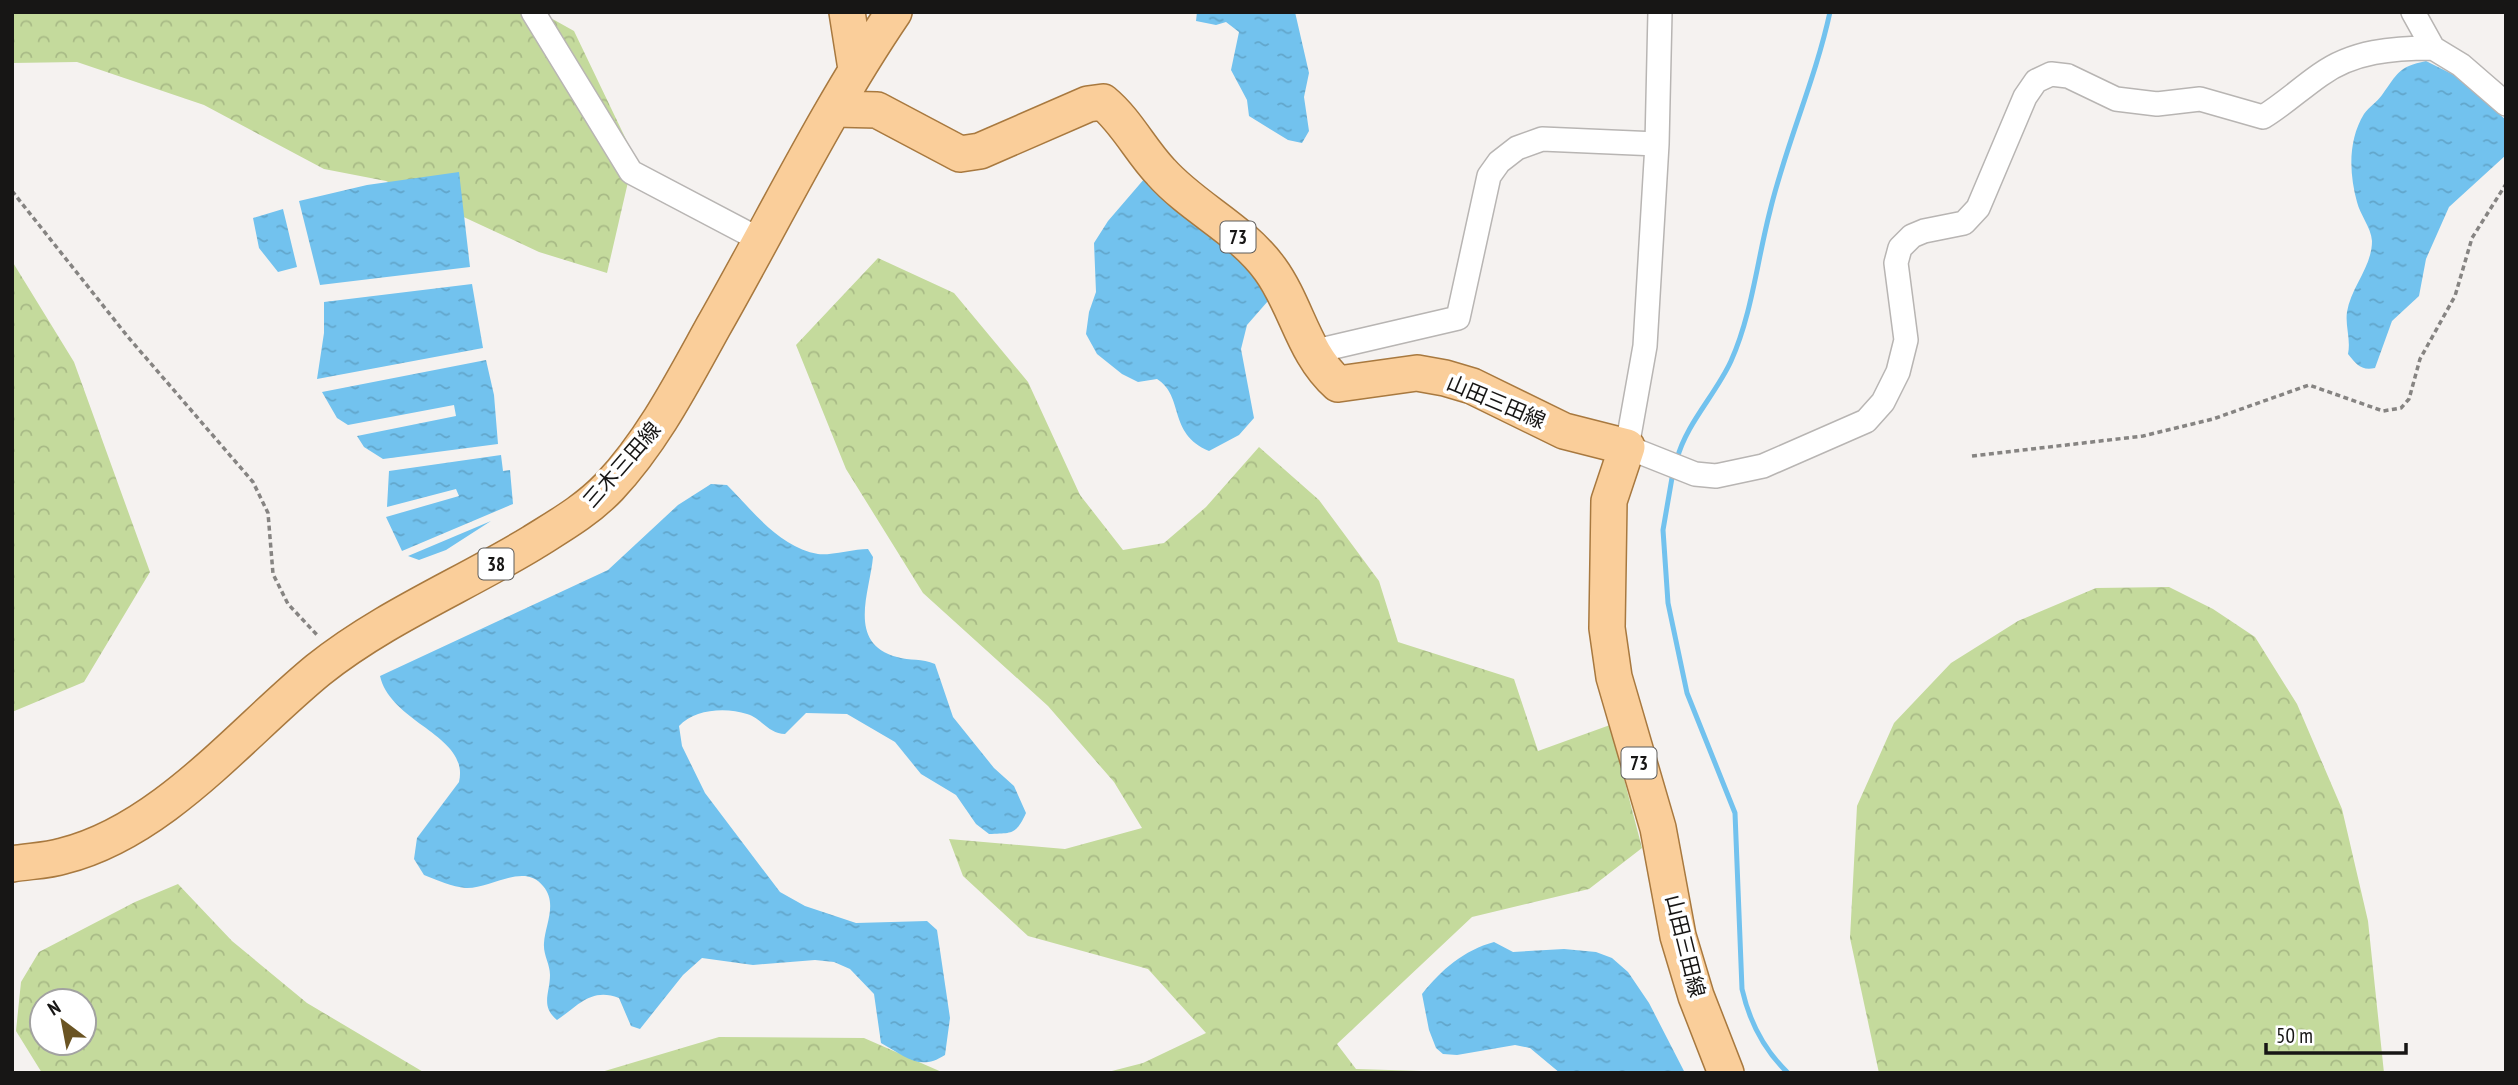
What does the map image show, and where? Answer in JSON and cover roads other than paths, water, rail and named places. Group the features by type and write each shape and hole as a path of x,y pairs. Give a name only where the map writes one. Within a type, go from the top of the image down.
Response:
{"main road":[{"path":"847,12 856,69"},
{"name":"三木三田線","path":"12,864 74,852 107,840 161,809 283,699 336,656 410,609 503,560 578,515 608,487 656,429 856,69 894,12"},
{"name":"山田三田線","path":"835,109 877,110 960,155 980,151 1088,104 1103,102 1121,119 1162,173 1229,228 1270,269 1312,352 1325,372 1338,384 1417,373 1445,378 1472,386 1564,431 1627,447 1609,501 1607,628 1614,677 1658,828 1678,936 1696,996 1726,1073"}],"street":[{"path":"533,12 631,172 762,242"},
{"path":"1660,12 1657,144 1645,346 1627,447 1695,474 1716,476 1763,466 1866,421 1883,402 1898,372 1906,340 1896,263 1900,248 1912,236 1924,231 1964,223 1978,208 2025,97 2036,80 2051,74 2068,76 2116,99 2157,104 2200,99 2263,117 2286,103 2321,74 2350,59 2390,48 2433,48"},
{"path":"2413,12 2433,48 2461,65 2506,104"},
{"path":"1312,352 1458,318 1489,176 1499,162 1517,148 1542,139 1657,144"}],"water":[{"path":"1197,12 1295,12 1309,73 1304,97 1309,131 1302,143 1288,140 1249,116 1247,100 1231,70 1239,32 1226,22 1216,25 1196,21"},
{"path":"2426,61 2454,75 2506,120 2506,155 2449,207 2426,259 2419,296 2392,321 2375,368 2362,368 2348,354 2347,312 2369,260 2372,241 2354,191 2351,168 2355,135 2364,114 2396,76 2410,66"},
{"path":"459,172 470,267 320,285 299,201 367,185"},
{"path":"1145,178 1246,265 1268,301 1247,325 1241,349 1254,418 1239,435 1209,451 1187,435 1166,387 1157,379 1138,382 1122,374 1097,354 1086,334 1089,312 1096,292 1094,243 1108,221"},
{"path":"283,209 297,267 278,272 259,248 253,218"},
{"path":"472,284 483,348 317,379 324,333 324,302"},
{"path":"486,360 494,395 498,444 383,459 364,447 357,436 456,416 454,405 348,425 337,418 322,392"},
{"path":"501,455 503,471 510,470 513,504 402,551 386,517 459,496 456,489 387,507 389,471"},
{"path":"711,484 727,485 768,527 804,550 822,554 868,549 873,557 865,615 871,640 881,650 897,657 935,664 953,717 994,768 1014,786 1026,813 1016,829 989,834 976,824 956,795 921,774 895,742 847,714 806,713 785,734 774,731 752,716 720,710 693,716 679,726 682,746 705,793 780,892 805,906 856,923 927,921 937,930 950,1018 945,1055 936,1060 912,1060 881,1043 874,994 850,969 834,962 815,960 753,965 702,958 683,975 640,1029 631,1026 619,998 609,995 593,996 557,1020 547,1004 550,975 544,943 550,900 543,886 535,879 517,876 476,887 455,886 424,875 414,859 417,838 459,782 459,766 453,752 442,740 399,706 387,692 380,676 608,570 678,505"},
{"path":"491,521 446,550 419,560 408,556"},
{"path":"1494,942 1513,952 1564,949 1596,952 1612,958 1628,972 1649,1003 1685,1073 1560,1073 1530,1048 1515,1045 1457,1055 1443,1054 1436,1048 1429,1030 1422,994 1454,962 1473,950"}],"waterway":[{"path":"1677,459 1687,434 1725,373 1738,343 1777,186 1817,63 1830,12"},
{"path":"1673,472 1663,530 1668,603 1687,693 1735,813 1742,989 1759,1034 1788,1073"}]}
